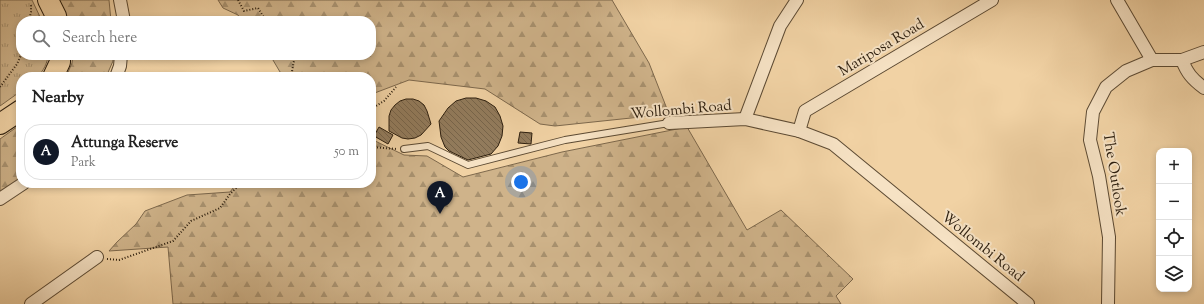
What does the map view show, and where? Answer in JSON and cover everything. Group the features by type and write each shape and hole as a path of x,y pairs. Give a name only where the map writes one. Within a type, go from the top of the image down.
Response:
{"main road":[{"path":"39,2 56,16"},
{"path":"55,72 60,60"},
{"path":"0,124 16,113"}],"street":[{"path":"120,0 123,16"},
{"path":"745,119 780,26 797,0"},
{"name":"Mariposa Road","path":"799,131 805,111 992,0"},
{"path":"1117,0 1152,60"},
{"name":"The Outlook","path":"1108,304 1109,237 1099,176 1090,140 1092,112 1106,87 1126,71 1152,60 1182,60 1204,52"},
{"path":"118,72 121,60"},
{"path":"1182,60 1186,72 1204,88"},
{"name":"Wollombi Road","path":"669,123 745,119 799,131 833,144 1028,304"},
{"path":"0,199 16,188"},
{"path":"31,304 97,257"}],"lane":[{"name":"Wollombi Road","path":"404,149 428,146 468,165 566,140 669,123"}],"path":[{"path":"238,0 244,11 258,8 263,16"},
{"path":"30,16 31,12 39,2"},
{"path":"0,87 19,60"},
{"path":"292,72 294,60"},
{"path":"376,106 384,101 396,87"},
{"path":"376,147 404,149"},
{"path":"97,257 119,260 173,241 192,221 220,208 236,188"}],"green space":[{"path":"0,0 32,0 40,16 16,16 16,60 47,60 41,72 16,72 16,95 0,106"},
{"path":"59,0 109,0 111,16 66,16"},
{"path":"218,0 612,0 649,63 669,114 555,126 540,124 485,89 409,80 376,92 376,72 280,72 273,60 376,60 376,16 239,16 223,8"},
{"path":"72,60 113,61 108,72 68,72"},
{"path":"687,127 747,230 781,210 853,279 836,296 841,304 173,304 168,247 109,251 136,224 145,211 187,195 230,192 233,188 376,188 376,141 404,155 427,156 463,177 562,152"},
{"path":"16,128 16,182 0,193 0,139"}],"building":[{"path":"466,98 476,98 486,101 495,107 503,126 502,136 498,146 491,154 468,160 449,151 445,147 441,137 439,121 448,108 456,101"},
{"path":"406,99 419,101 424,105 431,124 421,135 408,139 402,138 389,131 389,116 391,110 400,101"},
{"path":"379,127 393,135 388,144 376,137 376,132"},
{"path":"520,132 532,133 531,144 518,143"}],"place":[{"name":"Attunga Reserve","path":"440,214"}]}
